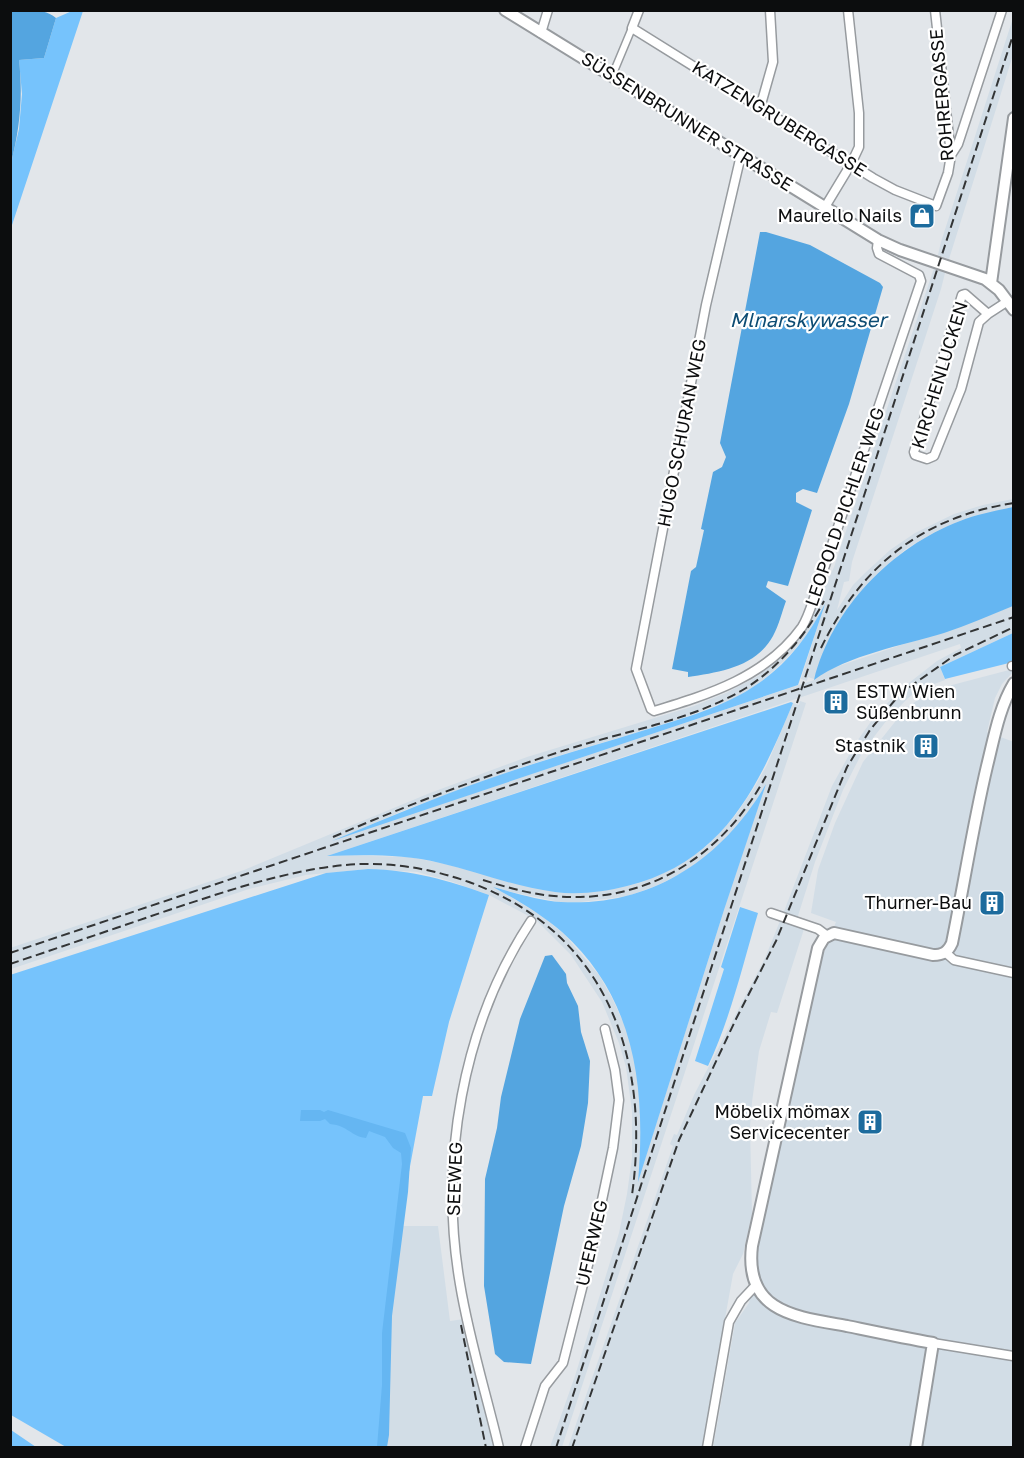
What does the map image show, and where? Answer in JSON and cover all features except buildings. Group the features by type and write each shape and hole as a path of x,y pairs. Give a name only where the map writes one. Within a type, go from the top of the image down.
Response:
{"street":[{"name":"SÜSSENBRUNNER STRASSE","path":"505,10 878,240 991,283"},
{"path":"541,33 548,10"},
{"path":"612,76 639,10"},
{"path":"760,108 773,62 770,10"},
{"path":"825,207 859,147 859,113 848,10"},
{"name":"ROHRERGASSE","path":"929,204 936,206 948,173 951,155 934,10"},
{"path":"951,155 958,144 1002,10"},
{"name":"KATZENGRUBERGASSE","path":"632,28 851,164 895,190 929,204"},
{"path":"1011,306 991,283 1014,118"},
{"name":"HUGO SCHURAN WEG","path":"651,709 636,669 706,305 741,155"},
{"name":"LEOPOLD PICHLER WEG","path":"651,709 654,711 713,693 766,664 803,626 921,281 919,275 879,254 878,240"},
{"name":"KIRCHENLUCKEN","path":"987,314 965,294 962,295 914,452 915,455 927,459 934,456 961,389 976,329 982,318 1011,306"},
{"path":"1013,1356 798,1317 781,1310 759,1289 751,1263 754,1232 818,948 826,935 834,933 933,956 945,952 952,943 972,832 996,727 1005,699 1014,683"},
{"path":"771,913 818,929 826,935"},
{"name":"SEEWEG","path":"498,1448 472,1347 459,1281 453,1182 462,1092 476,1039 501,974 531,921"},
{"path":"945,952 954,960 1014,973"},
{"name":"UFERWEG","path":"525,1448 545,1386 564,1359 590,1257 615,1137 619,1100 615,1070 605,1029"},
{"path":"706,1448 729,1322 741,1301 759,1289"},
{"path":"916,1448 933,1343"}],"shaded area":[{"path":"72,11 83,11 11,228 11,163 19,129 22,94 19,60 44,58 56,18"},
{"path":"1013,18 1013,55 949,259 938,255 941,242"},
{"path":"935,265 946,269 941,289 852,562 849,581 844,582 837,610 853,585 865,573 890,550 915,533 954,514 983,505 1013,499 1013,507 962,520 935,532 906,549 879,572 845,612 824,651 814,679 808,677 807,681 801,679 823,609 805,638 784,661 761,682 735,698 677,720 525,766 407,809 342,837 814,680 827,670 945,632 1013,606 1013,633 940,667 945,680 918,690 907,699 863,751 843,790 815,862 797,919 783,914 832,786 855,744 877,713 905,686 937,661 961,648 960,644 330,855 409,857 556,892 598,891 640,883 673,868 708,845 735,816 767,765 793,703 799,705 800,701 806,703 562,1447 550,1447 575,1376 619,1233 632,1158 632,1111 626,1067 602,1002 571,955 536,920 489,895 450,881 417,872 368,869 306,875 249,889 11,969 10,948 244,870 430,793 527,757 694,706 726,693 758,676 783,653 810,619 834,567","holes":["764,788 639,1178 642,1124 638,1075 630,1037 612,998 599,975 564,934 542,916 497,889 560,902 581,902 628,896 658,885 682,873 727,839"]},
{"path":"1013,507 1013,606 944,633 860,657 814,680 835,628 868,583 889,564 935,532 966,519"},
{"path":"825,604 798,685 332,841 478,783 689,716 732,699 759,683 779,667 805,637"},
{"path":"1013,633 1013,662 945,679 940,667"},
{"path":"1013,669 995,698 987,732 1014,742 1013,1447 713,1448 735,1323 749,1303 759,1245 807,1023 823,955 836,922 811,913 818,870 835,823 863,762 906,708 933,690"},
{"path":"793,703 766,764 733,817 713,840 689,859 661,875 609,890 555,892 526,887 426,860 384,856 327,856"},
{"path":"766,784 638,1182 640,1113 637,1080 631,1047 621,1016 606,986 587,958 562,932 546,919 493,887 561,902 594,901 624,896 653,887 680,873 705,856 728,835"},
{"path":"368,869 400,871 430,877 489,895 449,1022 432,1096 423,1096 399,1226 379,1447 66,1447 11,1415 10,975 326,873"},
{"path":"740,907 758,913 730,1010 708,1066 695,1061 724,969 721,967"},
{"path":"780,921 804,929 777,1013 771,1012 759,1051 750,1127 752,1214 743,1254 733,1274 702,1447 568,1447 673,1146 670,1144 674,1134 677,1135 694,1095 765,958"},
{"path":"301,1110 324,1112 328,1110 405,1133 411,1148 408,1192 392,1316 387,1447 377,1447 382,1385 382,1333 402,1164 401,1153 393,1148 385,1137 369,1131 366,1138 330,1124 325,1119 300,1121"},
{"path":"399,1226 438,1226 450,1321 464,1319 494,1447 379,1448"},
{"path":"11,1430 36,1447 11,1447"}],"water":[{"path":"11,11 40,11 56,18 44,58 19,60 20,112 11,163"},
{"name":"Mlnarskywasser","path":"760,232 810,245 880,283 883,287 849,404 817,493 803,489 796,493 796,502 812,510 788,586 768,581 766,587 786,601 773,636 757,655 747,661 724,670 688,677 688,672 672,669 691,571 696,567 704,530 701,529 713,472 722,467 726,457 720,443"},
{"path":"552,955 566,974 567,983 578,1006 581,1032 590,1061 588,1103 581,1146 564,1206 531,1364 504,1362 495,1354 484,1286 485,1179 497,1128 501,1097 520,1019 545,956"}],"railway":[{"path":"556,1448 1014,32"},
{"path":"821,648 855,593 875,570 898,550 923,533 951,520 981,510 1014,503"},
{"path":"333,837 483,778 575,747 684,716 726,699 746,688 770,670 800,638 824,601"},
{"path":"10,953 1014,617"},
{"path":"572,1448 679,1140 776,941 847,767 870,730 895,700 911,686 955,655 1014,627"},
{"path":"483,880 536,894 588,897 620,892 650,883 678,869 728,830 766,776"},
{"path":"10,964 234,889 322,868 361,864 392,865 423,869 469,882 516,904 555,933 586,967 609,1006 625,1049 634,1096 636,1145 632,1195"},
{"path":"461,1325 486,1448"}],"place":[{"name":"Maurello Nails","path":"922,216"},
{"name":"ESTW Wien Süßenbrunn","path":"836,702"},
{"name":"Stastnik","path":"926,746"},
{"name":"Thurner-Bau","path":"992,903"},
{"name":"Möbelix mömax Servicecenter","path":"870,1122"}]}
